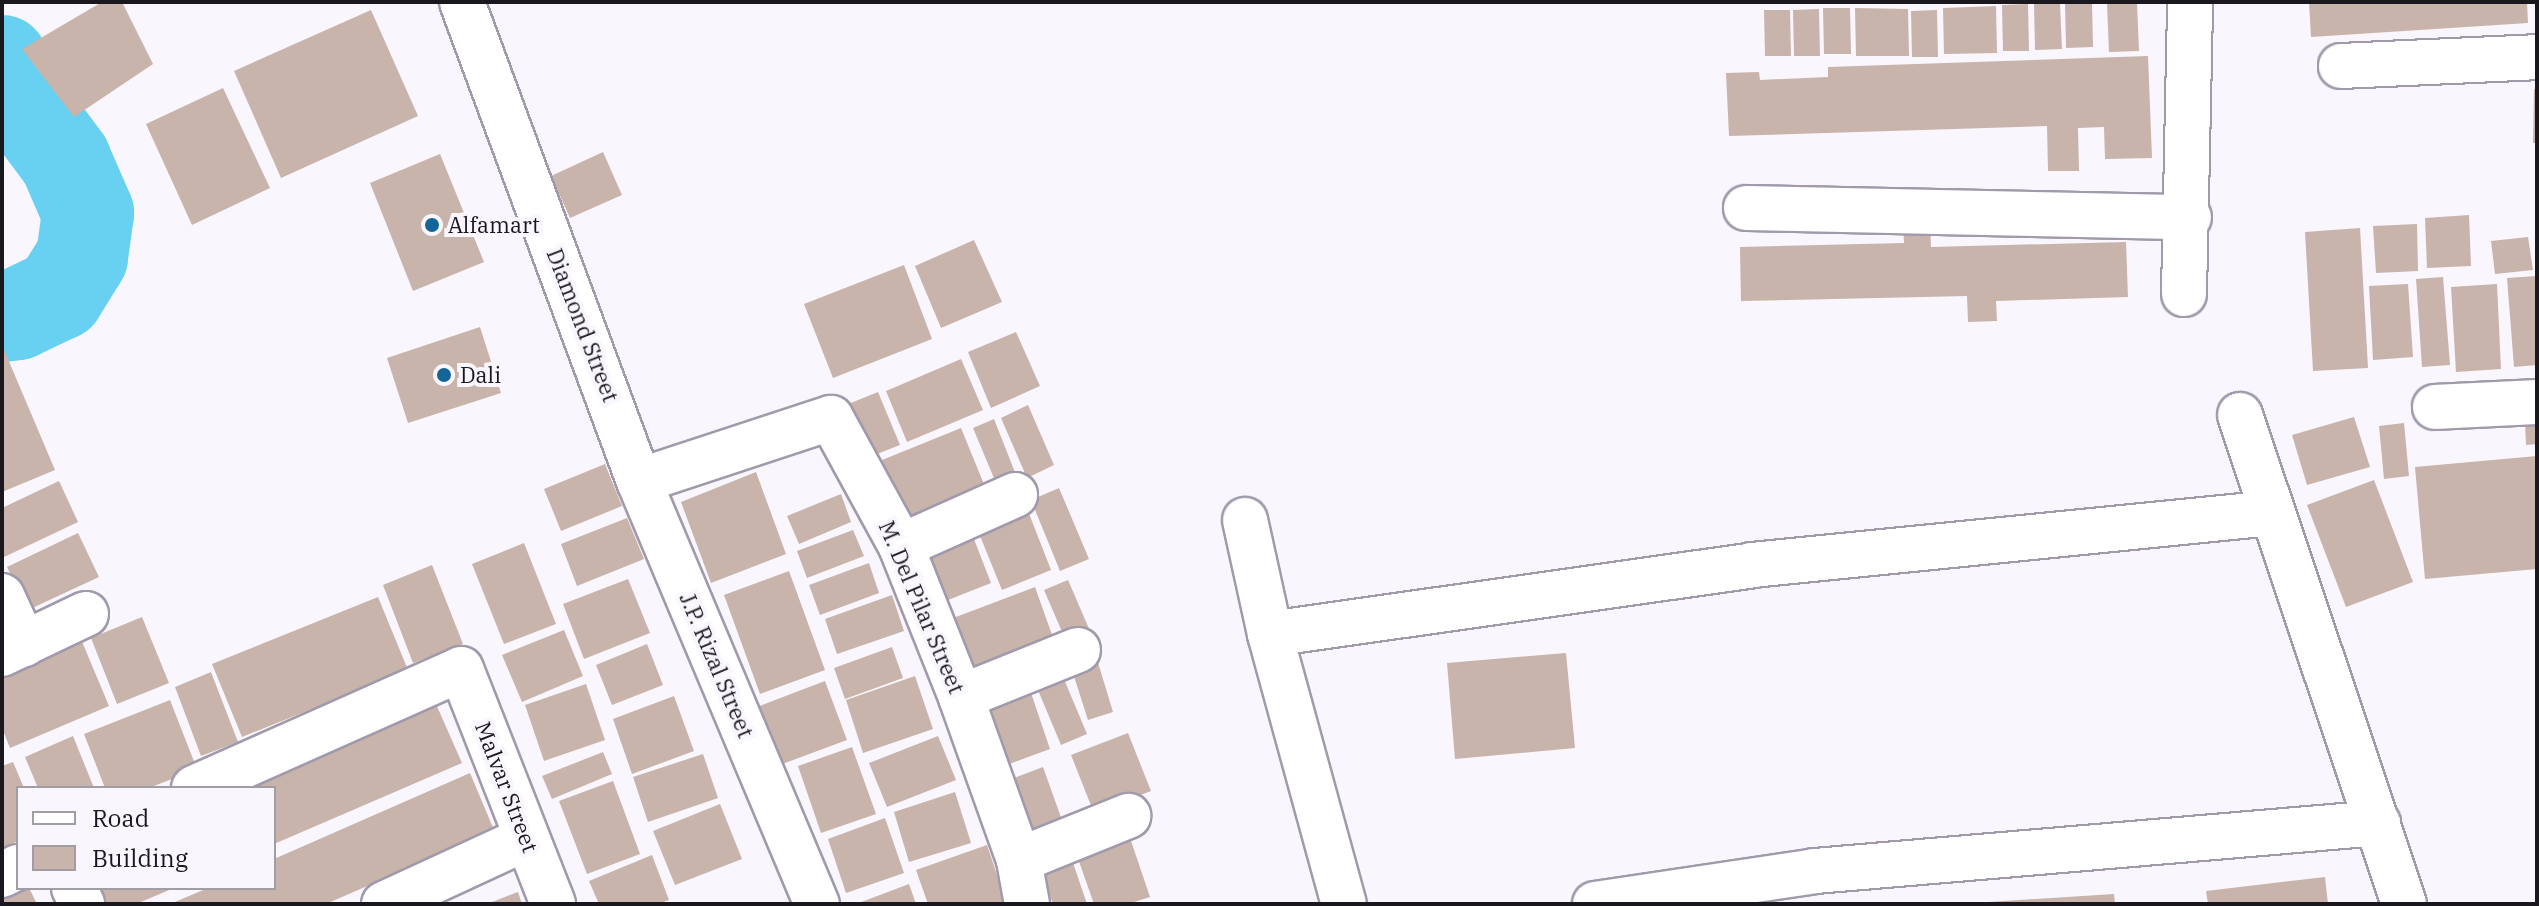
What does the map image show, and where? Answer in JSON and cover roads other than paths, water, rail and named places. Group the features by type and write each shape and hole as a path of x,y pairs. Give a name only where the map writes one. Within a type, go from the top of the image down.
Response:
{"street":[{"name":"Diamond Street","path":"462,2 620,424"},
{"path":"2184,294 2189,217 2190,2"},
{"path":"2341,66 2537,57"},
{"path":"1746,208 2189,217"},
{"path":"2435,407 2537,402"},
{"path":"2240,415 2404,904"},
{"name":"M. Del Pilar Street","path":"639,481 831,418 901,546 961,697 1019,860 1027,904"},
{"name":"J.P. Rizal Street","path":"620,424 639,481 812,902"},
{"path":"901,546 1015,495"},
{"path":"1270,634 1752,565 2272,513"},
{"path":"1245,520 1270,634 1344,904"},
{"path":"2,596 13,649 86,614"},
{"path":"961,697 1078,650"},
{"name":"Malvar Street","path":"198,786 461,669 553,904"},
{"path":"1019,860 1128,816"},
{"path":"1595,904 1815,871 2378,823"},
{"path":"384,904 527,838"}],"waterway":[{"path":"2,61 24,105 65,160 88,213 82,257 59,294 17,314 2,316"}],"place":[{"name":"Alfamart","path":"432,225"},
{"name":"Dali","path":"444,375"}]}
